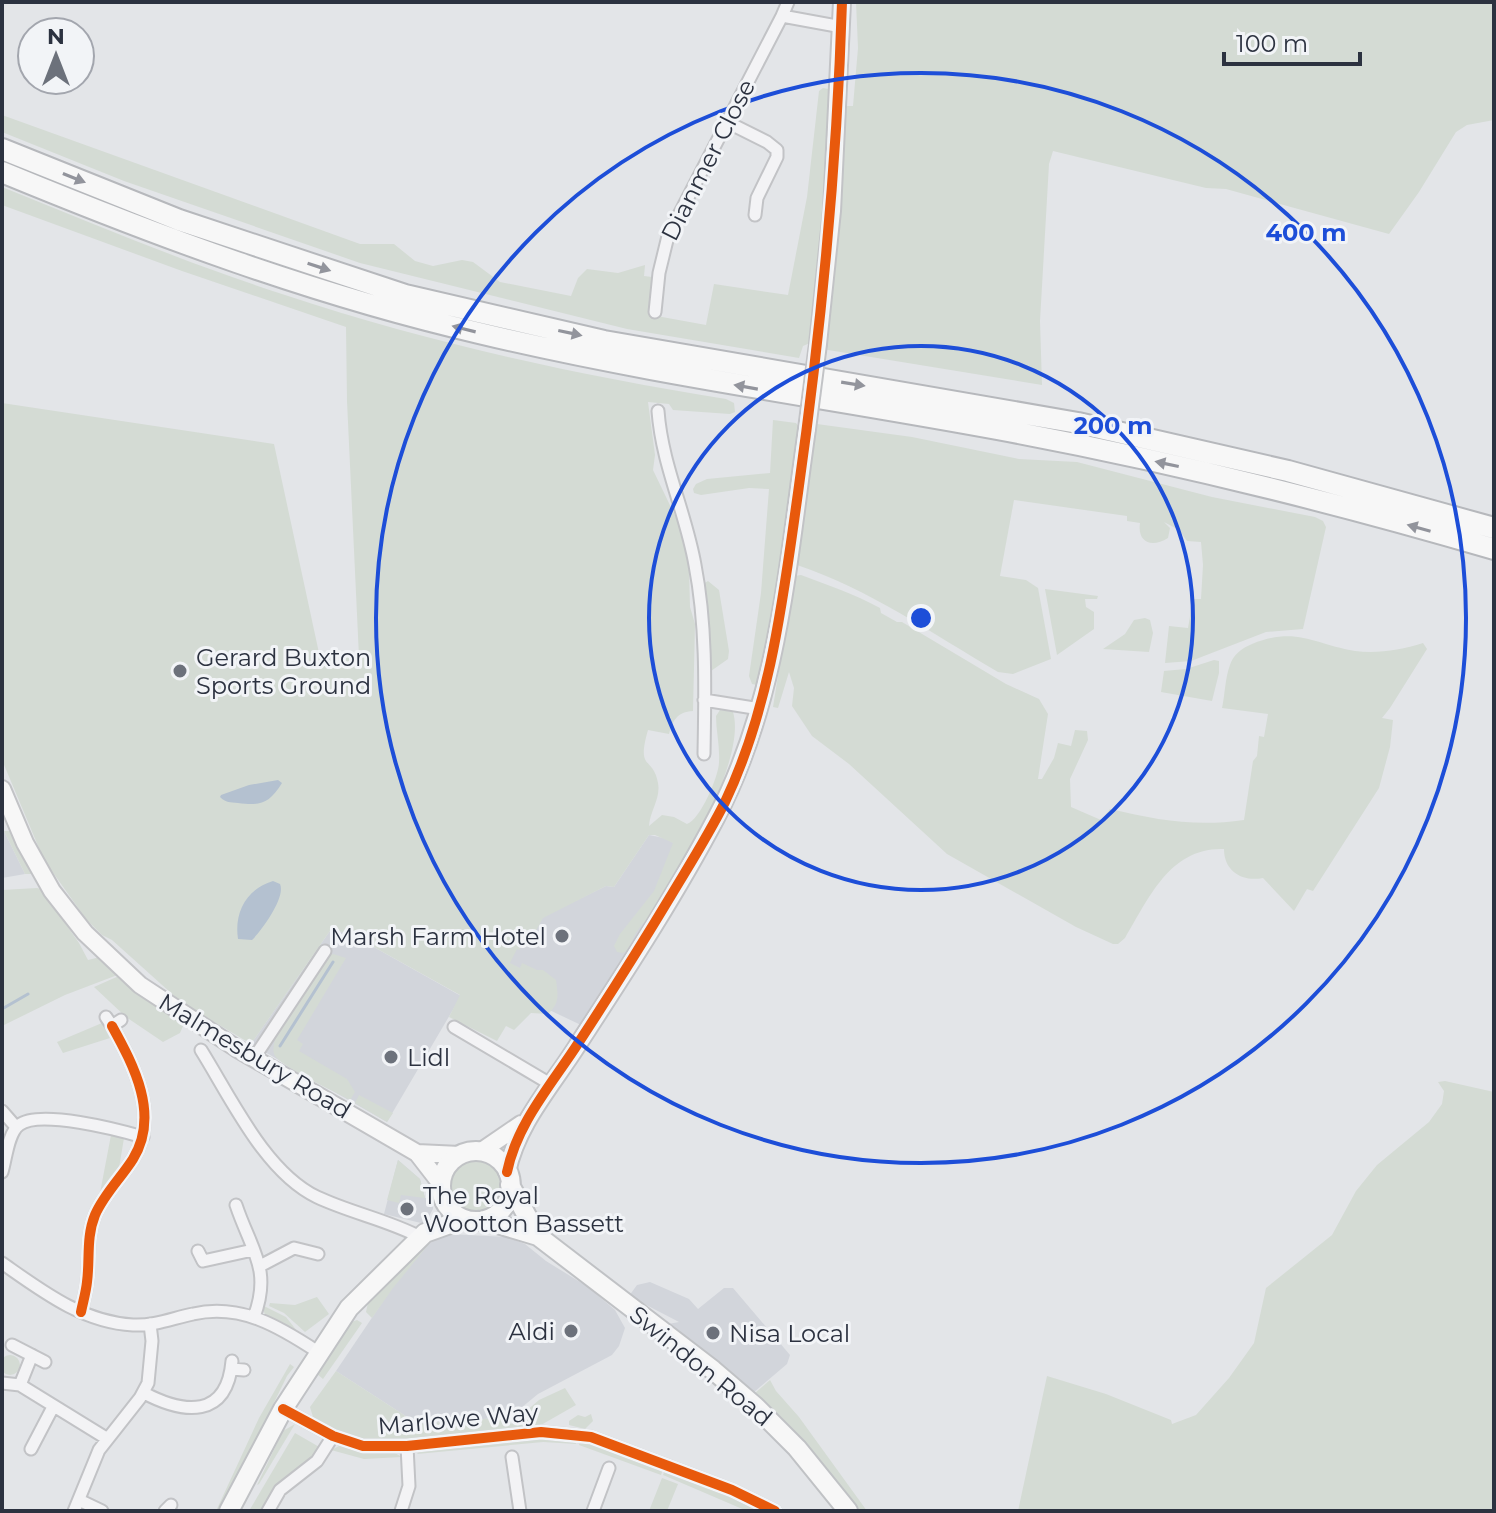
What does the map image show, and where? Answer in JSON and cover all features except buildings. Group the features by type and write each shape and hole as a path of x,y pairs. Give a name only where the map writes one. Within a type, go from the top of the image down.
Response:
{"highway":[{"path":"2,149 179,220 405,295 619,344 1078,423 1288,471 1494,528"},
{"path":"2,172 244,265 392,311 476,333 593,359 999,429 1175,465 1494,549"}],"main road":[{"path":"229,1511 283,1409 349,1308 423,1235 464,1219 484,1220 495,1216 503,1207 509,1179 496,1158 480,1152 460,1155 447,1167 423,1235"},
{"name":"Swindon Road","path":"509,1179 538,1236"},
{"path":"441,1190 450,1210 464,1219"},
{"name":"Swindon Road","path":"484,1220 538,1236 749,1400 797,1448 848,1511"}],"street":[{"name":"Dianmer Close","path":"655,312 659,273 668,236 788,2"},
{"path":"509,1179 514,1144 527,1120 652,926 714,822 743,760 760,709 785,584 818,344 832,211 842,2"},
{"path":"782,16 842,27"},
{"path":"727,122 777,150 777,157 757,198 755,215"},
{"path":"658,411 662,451 696,566 702,622 704,754"},
{"path":"704,700 760,709"},
{"name":"Malmesbury Road","path":"2,789 25,843 48,884 100,949 156,998 417,1153"},
{"path":"254,1058 325,951"},
{"path":"81,1312 95,1214 134,1158 143,1137 145,1118 140,1088 113,1021"},
{"path":"454,1027 552,1085"},
{"path":"201,1050 272,1160 298,1186 330,1202 423,1235"},
{"path":"2,1111 16,1127"},
{"path":"2,1172 16,1127 33,1120 84,1122 143,1137"},
{"path":"480,1152 527,1120"},
{"path":"417,1153 460,1155"},
{"path":"417,1153 441,1190"},
{"path":"236,1205 260,1266 263,1289 254,1317"},
{"path":"260,1266 294,1248 318,1254"},
{"path":"198,1251 203,1261 253,1250"},
{"path":"2,1263 57,1300 81,1312 122,1323 150,1324 208,1311 223,1311 254,1317 318,1352"},
{"path":"102,1511 77,1506 93,1461 106,1438 144,1393 151,1372 150,1324"},
{"path":"12,1345 45,1362"},
{"path":"20,1385 32,1355"},
{"path":"144,1393 176,1407 204,1406 219,1397 236,1367"},
{"path":"2,1383 20,1385 106,1438"},
{"path":"31,1449 53,1407"},
{"name":"Marlowe Way","path":"283,1409 333,1436 363,1446 407,1446 516,1433 578,1434 683,1471 775,1511"},
{"path":"268,1511 280,1490 317,1461 333,1436"},
{"path":"401,1511 409,1486 407,1446"},
{"path":"512,1457 520,1511"},
{"path":"593,1511 609,1468"}],"shaded area":[{"path":"856,2 1494,2 1494,120 1467,125 1456,132 1389,234 1226,189 1206,188 1053,151 1049,164 1040,321 1042,385 822,349 844,106 853,106 858,48"},
{"path":"823,88 833,94 810,343 803,346 799,358 627,329 360,263 124,181 2,132 2,115 360,244 394,244 415,261 433,266 462,260 473,262 500,282 571,296 578,278 587,269 618,273 645,265 644,276 652,277 651,315 706,325 714,284 788,295 807,197 819,91"},
{"path":"2,187 178,257 339,312 504,356 734,403 735,412 730,414 673,410 669,404 648,402 655,455 653,470 680,526 689,567 690,607 695,624 693,711 676,718 669,734 648,730 645,743 645,758 656,774 659,789 649,826 662,815 687,824 703,806 718,769 716,716 720,710 733,712 735,732 731,757 695,841 667,891 626,951 617,952 614,946 654,891 673,843 655,835 649,835 614,887 606,886 543,918 534,934 521,930 518,940 520,950 517,949 510,963 520,968 522,963 543,970 556,980 557,998 548,1014 531,1013 514,1030 506,1026 497,1041 449,1017 460,995 363,941 332,928 251,1044 181,1002 112,940 102,935 86,919 44,860 2,760 2,403 274,444 319,653 359,657 346,327 2,205"},
{"path":"773,420 796,423 799,427 771,634 757,685 752,684 749,676 761,593 769,489 749,488 701,495 694,493 693,489 707,479 770,473"},
{"path":"817,424 912,437 1019,459 1077,462 1212,497 1315,517 1323,521 1326,527 1303,629 1266,632 1191,661 1165,663 1169,626 1188,628 1193,599 1201,599 1201,542 1187,541 1179,530 1164,522 1170,528 1168,538 1151,543 1143,539 1140,523 1127,521 1127,516 1014,500 1000,576 1026,580 1038,588 1051,659 1013,674 998,672 875,599 797,565 812,427"},
{"path":"801,575 880,608 881,613 902,622 1006,684 1039,699 1048,714 1038,779 1042,779 1054,758 1058,743 1071,746 1075,730 1087,731 1088,740 1070,779 1071,807 1101,820 1110,809 1176,821 1209,823 1244,820 1253,761 1257,756 1259,736 1264,737 1268,714 1222,708 1231,661 1248,646 1268,639 1293,636 1363,652 1389,651 1423,643 1427,649 1382,718 1393,720 1390,747 1379,788 1313,891 1307,889 1294,911 1263,878 1236,874 1227,864 1224,849 1205,851 1189,856 1163,878 1125,938 1113,944 1076,927 947,854 849,764 812,736 792,706 794,688 789,672 778,708 773,707 794,576"},
{"path":"708,581 719,590 729,651 728,659 711,671 703,584"},
{"path":"1045,589 1098,596 1097,599 1085,599 1086,607 1094,612 1094,629 1057,655"},
{"path":"1134,620 1150,620 1153,633 1149,652 1103,649 1125,634"},
{"path":"1219,661 1219,673 1212,701 1161,692 1164,671 1186,669"},
{"path":"2,827 4,831 25,874 2,878"},
{"path":"4,831 14,831 35,870 33,874 25,874"},
{"path":"649,835 676,844 654,911 581,1025 524,998 505,962 522,927 606,886 614,887"},
{"path":"41,889 88,960 100,957 120,974 65,995 2,1026 2,890"},
{"path":"332,928 363,941 461,996 387,1122 251,1044"},
{"path":"333,954 346,958 297,1040 303,1044 299,1051 347,1079 355,1092 350,1100 287,1066 275,1056 273,1047 291,1007 324,959"},
{"path":"121,975 183,1026 180,1033 163,1042 126,1017 94,987"},
{"path":"102,1023 110,1038 63,1053 57,1042"},
{"path":"1438,1082 1494,1092 1494,1511 1018,1511 1047,1376 1106,1394 1171,1420 1172,1424 1196,1415 1229,1378 1254,1343 1266,1288 1332,1235 1356,1191 1377,1165 1429,1122 1442,1104 1444,1091"},
{"path":"359,1095 393,1113 387,1122 355,1103"},
{"path":"111,1135 124,1138 119,1168 100,1193"},
{"path":"475,1159 495,1167 503,1187 495,1207 475,1215 455,1207 447,1187 455,1167"},
{"path":"398,1160 420,1179 425,1198 433,1199 433,1209 425,1224 384,1214"},
{"path":"398,1160 420,1179 425,1198 401,1195 399,1203 387,1200"},
{"path":"449,1234 507,1237 525,1244 588,1287 615,1310 625,1328 619,1346 612,1355 538,1394 510,1417 418,1424 336,1371 419,1253 434,1240"},
{"path":"429,1244 372,1318 366,1312 368,1303 422,1246"},
{"path":"650,1282 689,1299 698,1309 724,1288 733,1288 790,1355 787,1364 753,1393 663,1325 679,1322 629,1296 637,1285"},
{"path":"317,1297 329,1314 305,1332 284,1313 269,1306 270,1303 295,1305"},
{"path":"262,1305 286,1317 301,1336 265,1315"},
{"path":"357,1320 362,1323 323,1379 317,1374 349,1323"},
{"path":"10,1355 17,1358 20,1365 17,1372 10,1375 3,1372 0,1365 3,1358"},
{"path":"290,1364 294,1367 221,1511 216,1511 259,1418"},
{"path":"336,1371 418,1424 510,1417 511,1424 539,1400 565,1388 576,1405 541,1425 529,1425 528,1428 397,1442 368,1441 348,1436 313,1417 310,1407"},
{"path":"770,1380 867,1511 860,1511 851,1502 755,1393"},
{"path":"591,1414 593,1421 585,1429 569,1425 569,1421 578,1415 585,1417"},
{"path":"295,1424 259,1484 257,1485 283,1431"},
{"path":"295,1433 321,1448 265,1511 249,1511"},
{"path":"537,1437 570,1438 576,1444 543,1442 417,1454 421,1449"},
{"path":"580,1439 663,1469 661,1475 579,1445"},
{"path":"341,1445 367,1452 393,1452 402,1457 364,1459 331,1450"},
{"path":"665,1470 764,1511 747,1511 663,1475"},
{"path":"662,1478 678,1484 667,1511 649,1511"}],"water":[{"path":"278,780 282,783 263,802 230,802 220,797 249,785"},
{"path":"273,881 280,884 281,890 272,913 252,940 238,939 238,920 244,903 256,890"}],"waterway":[{"path":"280,1046 333,962"},
{"path":"2,1009 28,994"}],"cycle path":[{"path":"507,1172 527,1120 626,968 712,826 741,765 754,728 780,611 814,371 832,187 842,2"},
{"path":"81,1312 87,1282 90,1232 95,1215 133,1159 144,1125 141,1091 112,1026"},
{"path":"283,1409 333,1436 363,1446 407,1446 541,1432 591,1437 732,1490 775,1511"}],"place":[{"name":"Gerard Buxton Sports Ground","path":"180,671"},
{"name":"Marsh Farm Hotel","path":"562,936"},
{"name":"Lidl","path":"391,1057"},
{"name":"The Royal Wootton Bassett","path":"407,1209"},
{"name":"Aldi","path":"571,1331"},
{"name":"Nisa Local","path":"713,1333"}]}
